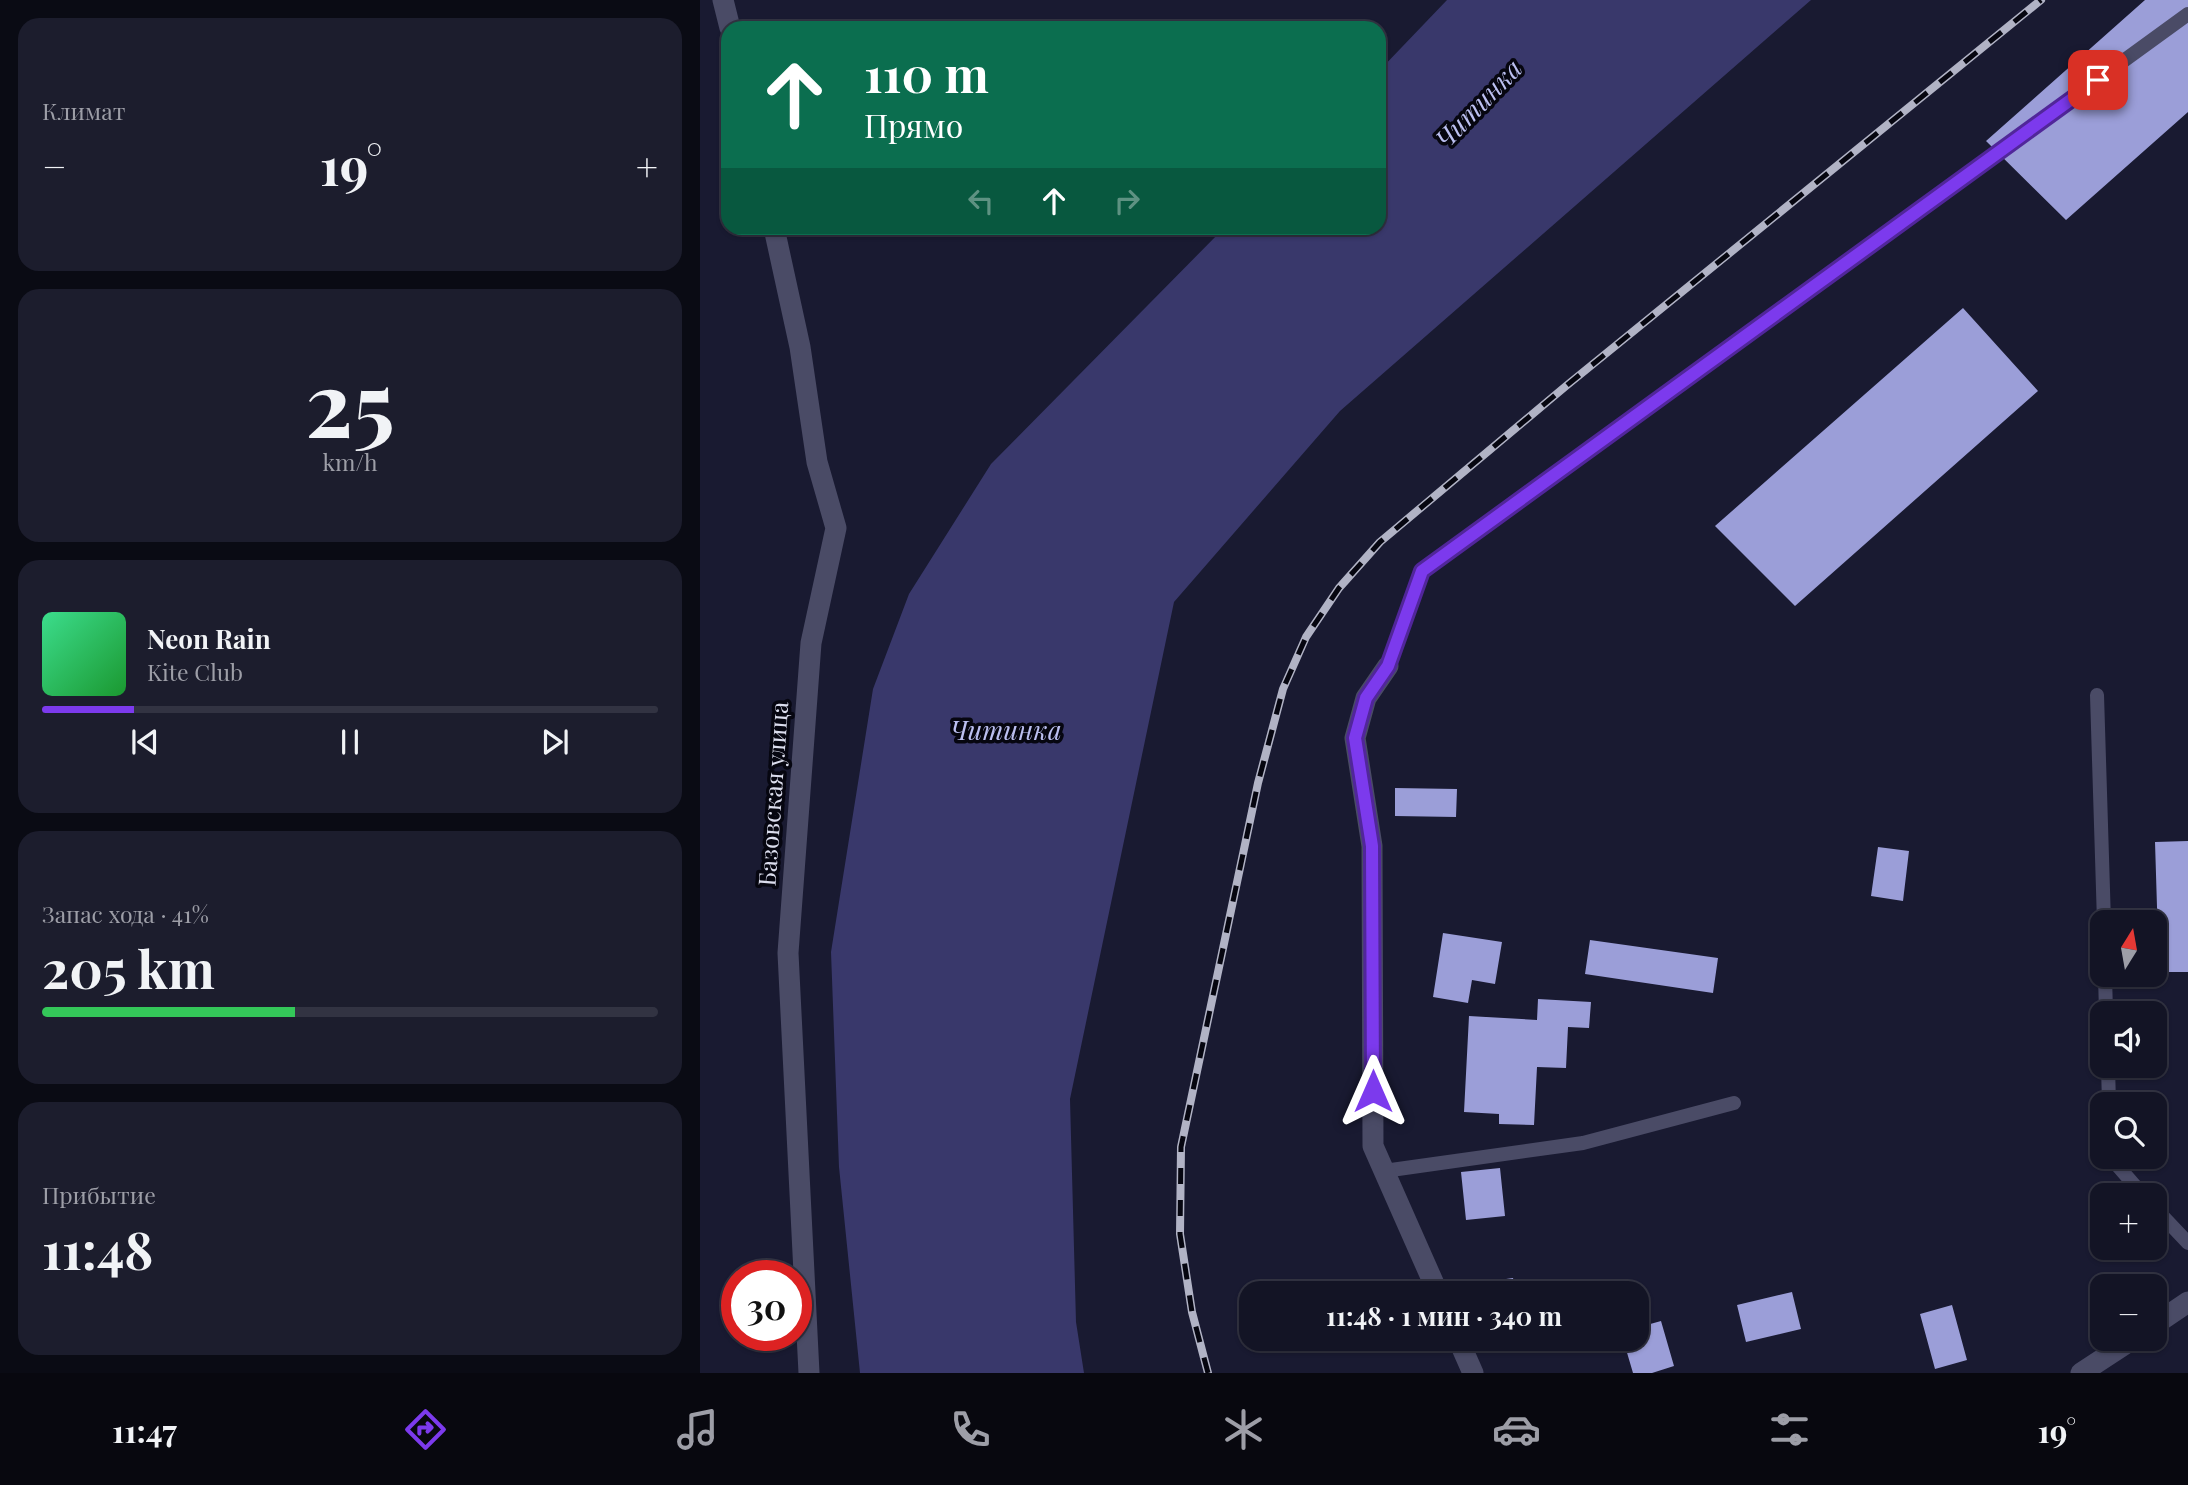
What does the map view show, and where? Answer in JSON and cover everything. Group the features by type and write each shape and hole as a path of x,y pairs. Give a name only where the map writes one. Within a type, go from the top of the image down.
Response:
{"street":[{"path":"723,0 728,21"},
{"name":"Базовская улица","path":"776,235 800,347 817,462 836,528 811,643 788,953 809,1373"},
{"path":"1388,666 1366,698 1355,738 1372,846 1373,1146 1433,1281"},
{"path":"2167,1316 2188,1302"},
{"path":"1463,1351 1473,1373"},
{"path":"2081,1373 2115,1351"}],"lane":[{"path":"1388,666 1422,571 2188,14"},
{"path":"2097,695 2104,910"},
{"path":"1384,1171 1583,1143 1734,1103"},
{"path":"2120,1169 2133,1183"},
{"path":"2167,1221 2188,1243"}],"water":[{"name":"Читинка","path":"1447,0 1811,0 1340,411 1174,602 1070,1099 1076,1322 1084,1373 860,1373 839,1167 831,952 873,689 909,594 991,464 1217,235 1386,235 1386,64"}],"building":[{"path":"2145,0 2188,0 2188,112 2066,220 1986,141"},
{"path":"1963,308 2038,391 1795,606 1715,526"},
{"path":"1395,788 1457,789 1456,817 1395,816"},
{"path":"2188,841 2188,972 2167,972 2167,910 2157,910 2155,842"},
{"path":"1878,847 1909,851 1903,901 1871,896"},
{"path":"1443,933 1502,942 1495,984 1472,980 1468,1003 1433,997"},
{"path":"1590,940 1718,958 1713,993 1585,974"},
{"path":"1538,999 1591,1002 1589,1028 1568,1027 1566,1068 1537,1067 1534,1125 1499,1124 1499,1114 1464,1112 1469,1016 1537,1020"},
{"path":"1500,1168 1505,1216 1466,1220 1461,1172"},
{"path":"1513,1278 1514,1281 1492,1281"},
{"path":"1792,1292 1801,1329 1746,1342 1737,1305"},
{"path":"1952,1305 1967,1360 1935,1369 1920,1314"},
{"path":"1661,1321 1674,1366 1652,1373 1633,1373 1627,1351 1649,1351 1649,1324"}],"railway":[{"path":"1208,1373 1192,1312 1180,1234 1181,1147 1258,783 1283,689 1306,637 1339,588 1380,542 1566,386 2041,0"}],"route":[{"path":"1373,1091 1372,846 1355,738 1366,698 1388,666 1422,571 2098,80"}]}
